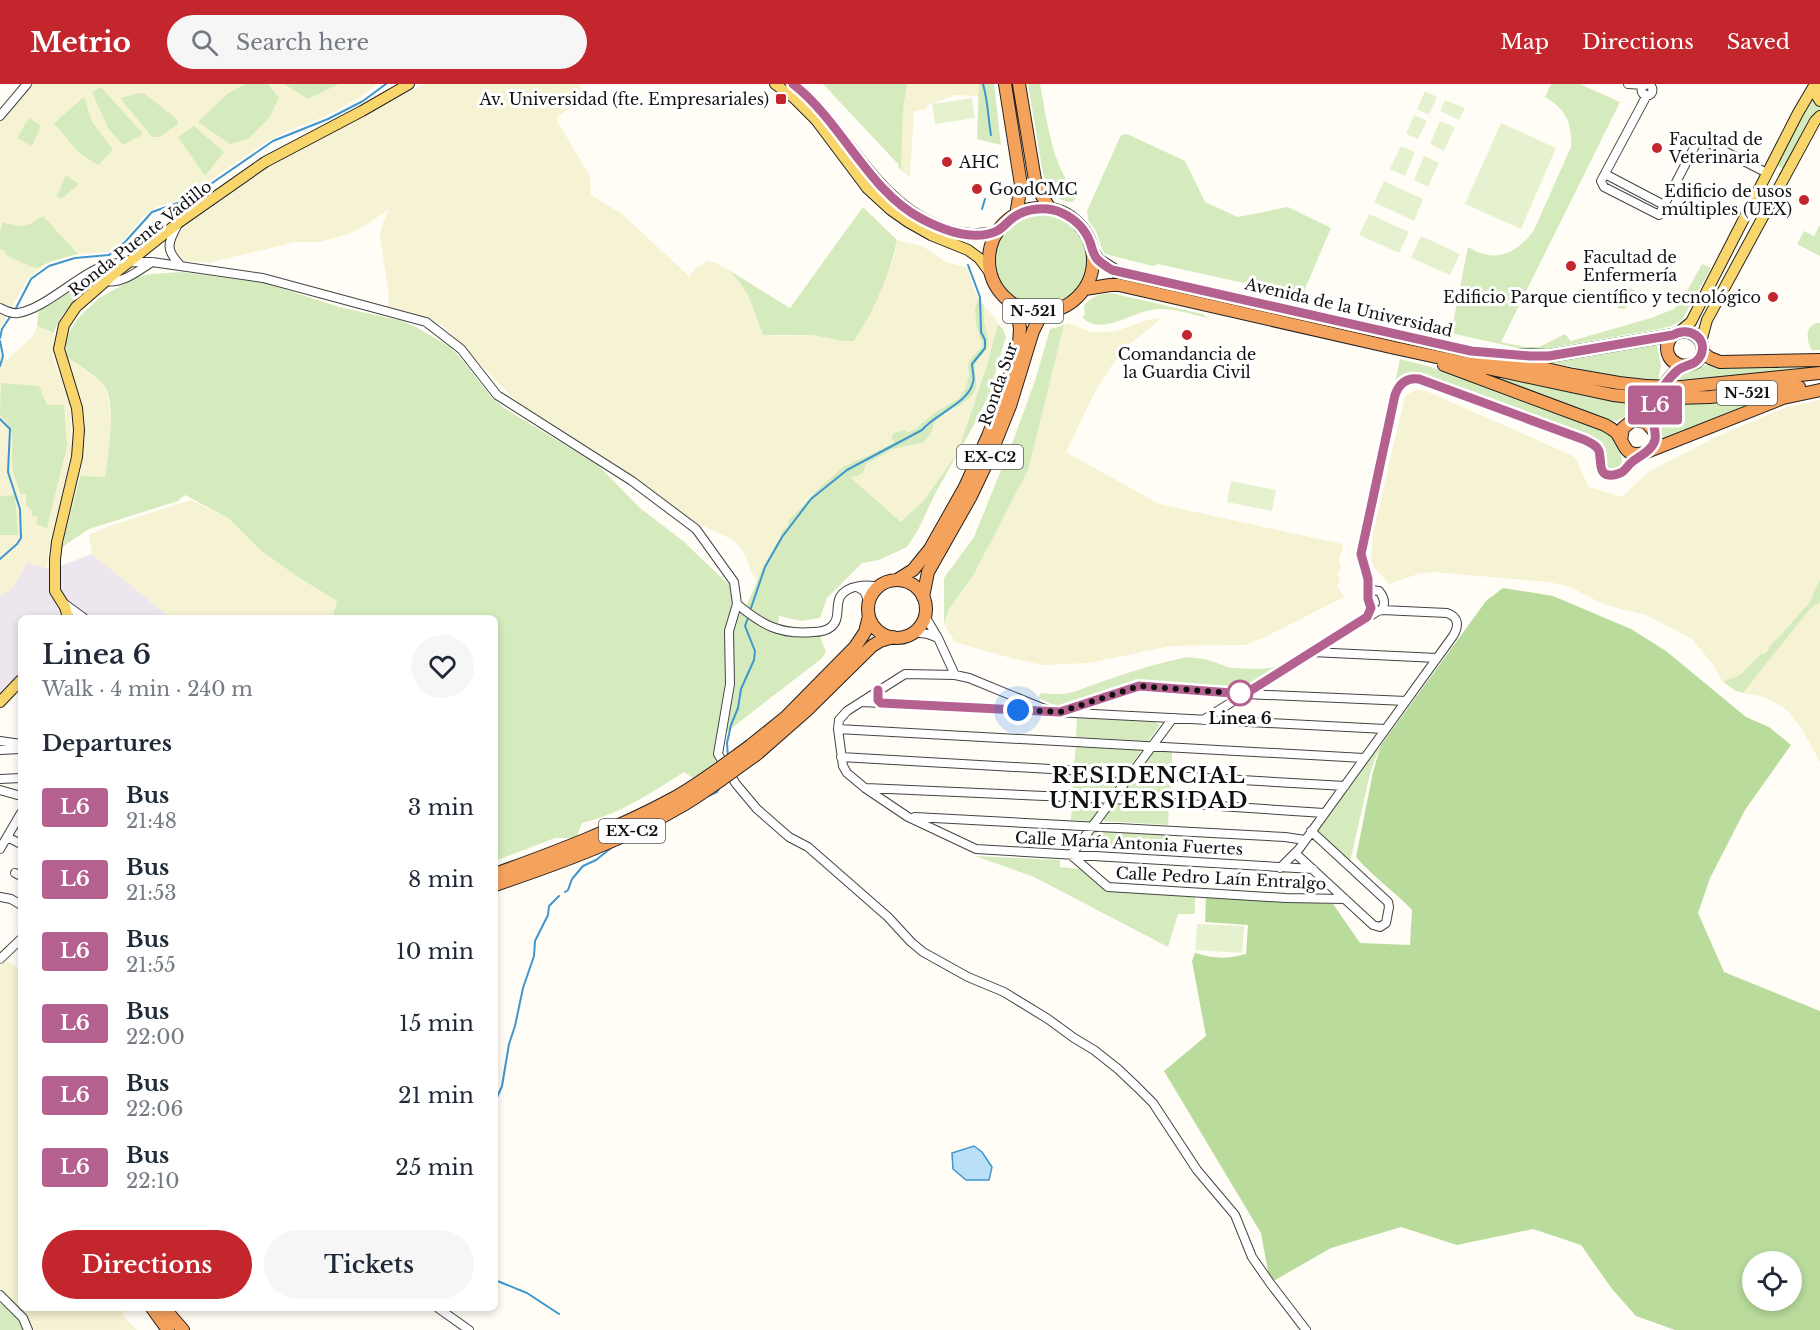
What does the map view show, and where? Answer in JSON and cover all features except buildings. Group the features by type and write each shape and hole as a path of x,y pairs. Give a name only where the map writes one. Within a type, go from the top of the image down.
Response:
{"highway":[{"path":"1005,84 1021,185 1016,215"},
{"path":"1019,84 1036,186 1050,209"},
{"path":"991,274 989,261 991,248 998,231 1016,215 1032,209 1050,209"},
{"name":"N-521","path":"991,274 998,289 1008,301 1023,309 1038,312 1054,311 1069,304 1085,289 1092,274 1093,252 1087,235 1074,220 1061,212 1050,209"},
{"name":"Avenida de la Universidad","path":"1093,252 1099,261 1117,272 1573,375 1619,383 1643,392 1675,398 1710,397 1820,385"},
{"name":"Avenida de la Universidad","path":"1085,289 1119,285 1613,395 1820,373"},
{"name":"Ronda Sur","path":"897,580 918,565 937,538 965,487 988,436 1003,398 1019,346 1020,328 1016,305"},
{"name":"Ronda Sur","path":"923,597 928,572 966,506 990,458 1011,406 1033,331 1045,312"},
{"path":"1677,333 1667,345 1667,352 1676,364 1684,366"},
{"path":"1471,351 1549,356 1677,333 1692,333 1701,347 1714,360 1720,362 1820,360"},
{"path":"1668,380 1684,366 1695,362 1701,347"},
{"path":"1395,348 1605,425 1613,429 1623,445 1634,454 1644,453 1783,398 1820,390"},
{"path":"1623,445 1621,433 1623,428 1653,410 1668,380 1670,359"},
{"path":"1644,453 1654,443 1653,410"},
{"path":"1633,420 1646,422 1654,431"},
{"path":"897,580 913,585 923,597"},
{"name":"EX-C2","path":"879,587 884,583 897,580"},
{"path":"869,602 879,587"},
{"name":"EX-C2","path":"923,597 926,606 925,616"},
{"name":"EX-C2","path":"498,873 586,841 674,798 754,750 855,647 865,632 869,616 869,602"},
{"path":"869,616 878,630 893,637"},
{"path":"913,632 925,616"},
{"name":"EX-C2","path":"498,884 553,865 615,839 684,804 806,711 872,646 880,641 913,632"},
{"path":"154,1311 168,1330"},
{"path":"167,1311 183,1330"}],"main road":[{"name":"Ronda Puente Vadillo","path":"67,615 55,591 55,559 77,457 79,430 77,408 59,349 63,325 105,274 129,262 178,223 265,162 409,84"},
{"name":"N-521","path":"775,84 794,98 816,120 867,188 891,210 932,235 968,250 979,258 991,274"},
{"path":"793,84 825,113 873,176 897,201 920,218 951,231 972,236 998,231"},
{"path":"1815,84 1815,93 1820,101"},
{"path":"1677,333 1691,322 1815,84"},
{"path":"1701,347 1707,320 1815,121 1820,116"},
{"path":"0,702 18,683"}],"street":[{"path":"0,116 27,84"},
{"path":"1628,84 1644,90 1601,181 1604,187 1659,215 1697,142 1703,141 1767,173"},
{"path":"1605,174 1664,205"},
{"path":"178,223 169,248 172,256 180,265"},
{"path":"129,262 180,265 263,278 426,322 461,349 497,395 632,481 696,529 734,582 737,604 729,631 730,684 718,754 736,784 757,809 789,837 808,847 888,917 923,952 968,977 1021,1001 1118,1068 1153,1103 1197,1170 1234,1215 1252,1257 1306,1330"},
{"path":"129,262 134,268 130,276"},
{"name":"Ronda Puente Vadillo","path":"0,308 13,313 33,308 94,271 105,274 114,283 152,262"},
{"path":"1203,720 1379,608 1383,596 1373,591 1361,554 1395,395 1406,381 1413,378 1419,379 1593,444 1599,452 1600,467 1609,475 1623,472 1644,453"},
{"path":"1623,445 1629,465"},
{"path":"737,604 753,618 771,627 796,634 819,632 832,627 837,620 840,597 849,589 869,585 879,587"},
{"path":"857,587 864,591 869,602"},
{"path":"1280,868 1297,851 1458,629 1457,621 1447,613 1394,611 1379,608 1368,602 1373,591"},
{"path":"62,602 78,615"},
{"path":"925,616 955,675"},
{"path":"913,632 938,638"},
{"path":"1312,652 1437,658"},
{"path":"943,833 908,817 865,788 844,770 837,729 839,720 847,711 904,674 955,675 969,678 1056,712 1139,686 1245,694 1406,700"},
{"path":"1265,681 1265,689 1270,695"},
{"path":"878,690 878,700 881,703"},
{"path":"992,709 1000,702 1000,691"},
{"path":"1000,691 1014,710"},
{"path":"1014,710 1020,707 1021,699"},
{"path":"861,702 1385,729"},
{"path":"1090,702 1088,707 1091,714"},
{"path":"1222,707 1221,715 1224,721"},
{"path":"1071,855 1173,718"},
{"path":"837,729 1364,758"},
{"path":"1365,729 1378,739"},
{"path":"0,741 18,744"},
{"path":"0,750 18,749"},
{"path":"841,757 1345,786"},
{"path":"0,779 18,778"},
{"path":"1332,784 1339,794"},
{"path":"865,788 1113,799 1324,813"},
{"path":"886,802 886,793 890,788"},
{"path":"1,792 18,795"},
{"path":"908,817 1305,840"},
{"path":"0,849 18,818"},
{"path":"943,833 941,825 945,819"},
{"path":"1293,838 1297,851 1313,869 1373,925 1380,927 1386,923 1388,902 1311,831"},
{"name":"Calle María Antonia Fuertes","path":"943,833 976,849 1313,869"},
{"path":"7,837 18,842"},
{"name":"Calle Pedro Laín Entralgo","path":"1071,855 1107,887 1286,898 1345,899"},
{"path":"0,897 18,903"},
{"path":"2,955 18,942"},
{"path":"0,1295 23,1318 28,1330"},
{"path":"442,1311 470,1330"}],"shaded area":[{"path":"29,84 377,84 361,97 324,117 270,140 175,202 157,206 143,217 115,250 78,254 45,264 27,280 0,329 0,121"},
{"path":"424,84 580,84 584,96 556,119 590,176 591,195 622,214 689,276 697,267 708,261 727,269 745,288 752,302 760,331 775,336 812,335 854,341 863,327 894,257 897,240 922,246 946,262 968,268 978,298 975,309 976,325 982,344 968,365 969,376 966,387 951,405 937,411 891,444 864,458 854,460 819,488 801,505 760,581 755,579 742,549 733,540 689,519 614,463 519,404 442,325 388,310 389,296 380,237 389,209 349,234 320,242 296,242 208,263 187,262 177,258 172,245 177,235 186,226 269,167"},
{"path":"907,84 979,84 979,96 955,95 929,105 924,110 914,111 910,178 901,170 903,110"},
{"path":"984,306 996,319 997,330 957,454 924,500 901,522 850,477 863,473 866,464 893,449 924,442 937,419 969,398 975,389 976,363 981,357 987,336 982,314"},
{"path":"1162,318 1129,345 1110,368 1096,390 1066,452 1159,504 1342,544 1339,560 1341,569 1337,573 1340,581 1337,586 1344,597 1245,645 1171,646 1089,663 1042,665 955,642 944,624 949,609 973,576 1028,470 1064,325 1068,323 1091,332 1116,331 1147,320"},
{"path":"37,326 54,333 53,356 70,404 72,449 47,568 27,563 12,589 0,596 0,354 7,360 33,336"},
{"path":"67,357 105,385 109,401 111,433 105,477 80,476 85,422 79,393"},
{"path":"1418,390 1426,391 1569,454 1575,458 1589,487 1622,497 1648,472 1718,436 1787,407 1820,400 1820,580 1809,603 1771,644 1766,653 1761,654 1740,675 1723,682 1711,662 1692,639 1646,615 1605,605 1570,587 1549,582 1432,572 1418,574 1389,584 1371,560 1373,533 1404,400 1407,394"},
{"path":"191,500 228,518 260,550 337,601 333,615 167,615 92,554 89,535 109,526"},
{"path":"92,554 167,615 87,615 85,613 81,615 18,615 18,675 0,695 0,596 12,589 27,562 55,568"},
{"path":"1820,602 1820,762 1790,713 1764,697 1743,693 1810,609"},
{"path":"6,960 18,968 18,1307 0,1288 0,967"},
{"path":"22,1311 123,1311 124,1317 137,1330 32,1330"}],"green space":[{"path":"245,84 268,84 279,98 269,118 248,139 230,144 198,122 227,94"},
{"path":"284,84 339,84 308,99"},
{"path":"823,84 907,84 903,110 901,170 899,165"},
{"path":"979,84 994,84 1001,145 977,139"},
{"path":"1028,84 1040,84 1056,158 1069,185 1078,196 1072,202 1057,197 1043,174"},
{"path":"1551,84 1580,84 1620,102 1501,342 1525,347 1539,347 1565,334 1571,341 1651,318 1674,309 1682,300 1702,264 1711,268 1682,320 1671,326 1539,350 1522,349 1451,333 1468,247 1487,255 1496,255 1505,254 1520,245 1534,230 1571,147 1567,118 1545,97"},
{"path":"101,87 143,134 123,145 108,128 92,92"},
{"path":"1425,91 1437,97 1429,115 1417,109"},
{"path":"139,93 145,94 177,119 178,124 160,137 152,137 120,98"},
{"path":"84,97 92,122 113,150 98,165 79,153 54,123"},
{"path":"1812,97 1820,110 1816,113 1785,170 1776,165"},
{"path":"972,98 975,118 935,124 932,104"},
{"path":"1445,100 1465,108 1459,120 1440,111"},
{"path":"1414,115 1427,121 1418,139 1406,134"},
{"path":"29,118 41,126 32,146 17,138"},
{"path":"1440,121 1455,127 1444,151 1430,144"},
{"path":"1501,123 1556,148 1521,229 1465,204"},
{"path":"194,126 224,152 205,176 178,137"},
{"path":"1127,134 1185,161 1205,202 1238,217 1288,207 1331,228 1304,291 1294,294 1158,264 1153,266 1105,254 1096,231 1088,220 1087,211 1120,137"},
{"path":"1401,146 1415,152 1405,176 1390,169"},
{"path":"1424,156 1439,163 1428,187 1414,180"},
{"path":"66,175 79,184 61,199 57,196"},
{"path":"1384,181 1423,199 1414,221 1374,202"},
{"path":"863,207 897,240 880,292 854,341 812,335 764,335 753,306 741,284 727,269 790,308"},
{"path":"1040,214 1057,218 1072,228 1082,243 1086,260 1082,277 1072,292 1057,302 1040,306 1023,302 1008,292 998,277 994,260 998,243 1008,228 1023,218"},
{"path":"1369,214 1409,232 1399,253 1359,235"},
{"path":"43,216 78,254 51,261 38,268 6,255 5,251 0,249 0,231 3,222 24,226"},
{"path":"1820,225 1820,256 1797,244 1804,231 1814,236"},
{"path":"1421,236 1460,254 1450,275 1411,258"},
{"path":"180,272 265,283 339,307 402,321 450,347 490,396 504,408 598,465 640,508 683,541 730,586 733,602 725,694 717,732 715,762 709,771 696,780 684,772 622,808 582,823 576,838 555,838 498,860 498,615 333,615 337,601 260,550 228,518 185,495 178,501 89,529 62,547 80,476 105,477 111,416 108,393 104,385 67,357 66,345 69,333 78,318 99,298 137,277"},
{"path":"98,273 99,278 67,309 54,333 37,326 41,307"},
{"path":"1628,287 1641,295 1624,309 1617,308"},
{"path":"1111,293 1202,314 1209,318 1164,309 1149,310 1109,324 1099,325 1090,323 1082,317 1085,315 1084,306 1089,300"},
{"path":"978,298 984,306 988,344 975,366 976,387 972,395 968,400 936,420 924,442 893,449 866,464 863,473 850,477 901,522 924,500 957,454 987,365 998,324 1003,329 1006,337 989,394 918,530 907,547 879,560 862,563 827,598 820,618 802,621 779,616 778,626 765,621 746,607 782,530 788,527 788,521 819,488 843,467 894,442 891,438 894,433 912,431 937,411 958,399 966,387 969,376 968,365 982,344 976,325 975,309"},
{"path":"1816,323 1820,323 1820,350 1812,350 1808,331"},
{"path":"1064,325 1028,470 973,576 949,609 944,624 944,578 974,537 1035,381 1050,329"},
{"path":"1656,340 1661,366 1658,381 1621,378 1545,361"},
{"path":"1400,359 1428,366 1606,432 1617,446 1623,466 1612,472 1603,464 1602,450 1419,375 1393,391"},
{"path":"1820,363 1820,366 1715,378 1673,380 1675,376 1709,364"},
{"path":"1465,368 1647,403 1642,411 1627,415 1617,421 1605,419"},
{"path":"1,383 39,386 47,405 64,405 67,446 47,528 36,524 38,516 32,516 32,510 26,506 26,494 21,494 15,479 12,462 12,435 0,415"},
{"path":"1774,395 1662,441 1660,439 1656,419 1659,404"},
{"path":"1231,481 1276,490 1272,511 1227,502"},
{"path":"15,495 18,535 0,535 0,496"},
{"path":"1820,580 1820,602 1810,609 1743,693 1723,682 1740,675 1761,654 1766,653 1771,644 1809,603"},
{"path":"1503,588 1553,596 1631,629 1666,651 1746,717 1769,727 1791,745 1745,810 1710,878 1698,913 1724,972 1820,1011 1820,1330 1675,1330 1636,1316 1612,1289 1581,1245 1533,1229 1457,1245 1401,1227 1331,1248 1270,1283 1261,1233 1164,1071 1206,1036 1192,961 1195,953 1221,958 1246,954 1248,925 1205,922 1206,896 1333,904 1360,943 1410,945 1412,910 1356,857 1373,772 1381,745 1486,601"},
{"path":"736,613 745,613 764,627 819,634 826,652 821,659 724,734 733,630"},
{"path":"1186,657 1205,659 1231,668 1276,667 1242,689 1138,682 1061,708 1038,698 1041,693 1074,692 1135,671"},
{"path":"1077,718 1154,722 1160,725 1148,741 1076,737"},
{"path":"1076,746 1141,751 1127,767 1074,764"},
{"path":"1379,746 1370,774 1350,862 1318,831"},
{"path":"1154,750 1172,751 1172,770 1143,768 1142,764"},
{"path":"1074,773 1120,777 1120,779 1109,795 1072,792"},
{"path":"1133,778 1171,779 1170,798 1124,795 1124,791"},
{"path":"1072,802 1098,803 1101,808 1091,821 1071,820"},
{"path":"1114,804 1169,807 1168,825 1104,821"},
{"path":"1095,831 1168,835 1167,853 1085,849"},
{"path":"975,856 1060,860 1060,867 1081,869 1106,891 1195,896 1195,914 1178,914 1168,947 1034,877"},
{"path":"1197,924 1244,926 1242,953 1195,950"},
{"path":"0,1303 16,1314 25,1330 0,1330"}],"water":[{"path":"974,1146 982,1152 992,1167 989,1180 966,1180 953,1169 952,1153"}],"waterway":[{"path":"15,310 31,279 49,266 75,258 109,255 125,242 152,212 189,199 273,141 328,119 363,101 386,84"},
{"path":"983,84 991,135"},
{"path":"982,209 985,199"},
{"path":"751,608 765,567 782,537 811,499 847,470 922,430 959,402 970,389 974,378 972,364 985,348 985,340 981,332 980,297 968,265"},
{"path":"0,338 2,329 12,314"},
{"path":"0,341 3,356 0,366"},
{"path":"0,419 10,429 8,472 20,509 21,538 0,559"},
{"path":"728,757 727,743 731,725 738,708 741,689 754,660 755,651 745,626 748,618"},
{"path":"708,796 717,792 720,787"},
{"path":"565,892 583,866 596,860 611,848"},
{"path":"498,1095 502,1086 509,1044 523,988 534,956 535,941 548,915 549,906 559,896"},
{"path":"498,1281 527,1293 559,1314"}],"bus line":[{"name":"L6","path":"793,84 825,113 873,176 897,201 920,218 951,231 972,236 990,233 998,231 1016,215 1032,209 1050,209 1061,212 1074,220 1087,235 1098,260 1112,270 1471,351 1549,356 1673,335 1683,331 1698,337 1702,348 1697,361 1679,369 1668,380 1653,410 1652,423 1655,436 1653,445 1623,472 1615,475 1604,472 1599,464 1598,449 1585,440 1419,379 1413,378 1403,383 1395,395 1361,554 1368,579 1368,602 1371,608 1367,617 1245,694 1139,686 1060,712 881,703 878,700 878,690"}],"place":[{"name":"Av. Universidad (fte. Empresariales)","path":"781,99"},
{"name":"Facultad de Veterinaria","path":"1657,148"},
{"name":"AHC","path":"947,162"},
{"name":"GoodCMC","path":"977,189"},
{"name":"Edificio de usos múltiples (UEX)","path":"1804,200"},
{"name":"Facultad de Enfermería","path":"1571,266"},
{"name":"Edificio Parque científico y tecnológico","path":"1773,297"},
{"name":"Comandancia de la Guardia Civil","path":"1187,335"},
{"name":"Linea 6","path":"1240,693"}],"district":[{"name":"RESIDENCIAL UNIVERSIDAD","path":"1149,788"}],"route":[{"path":"1018,710 1060,712 1139,686 1245,694 1240,693"}]}
